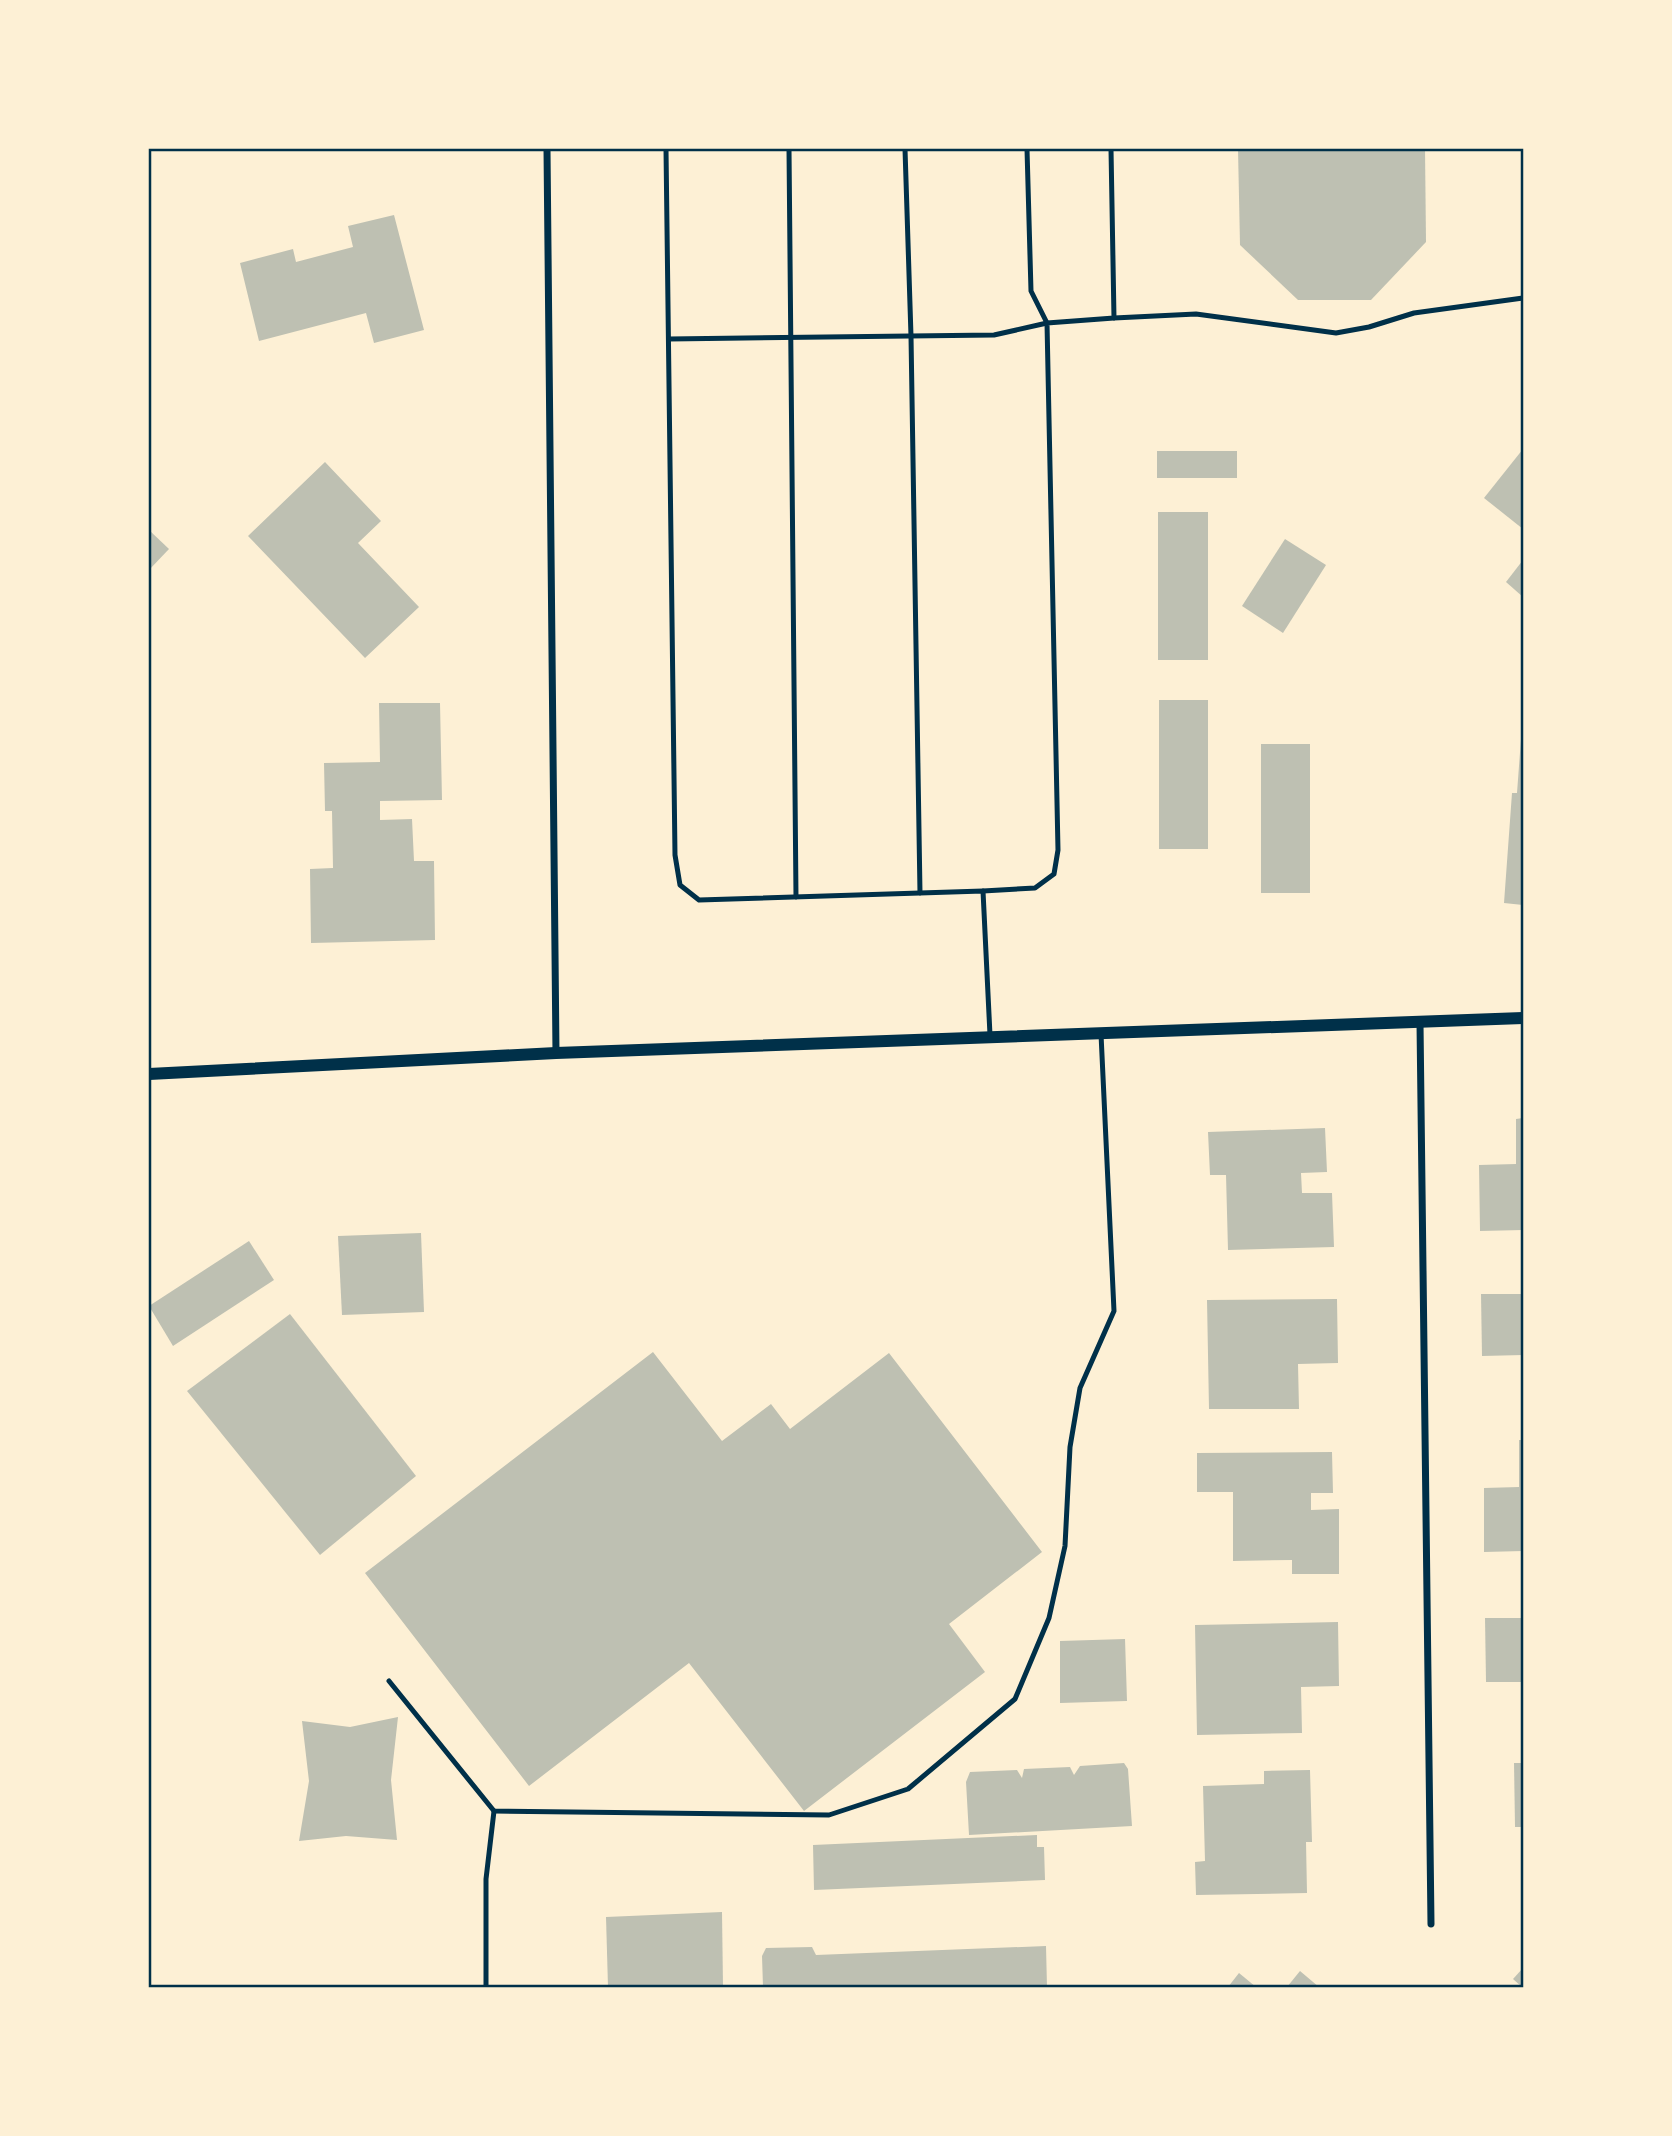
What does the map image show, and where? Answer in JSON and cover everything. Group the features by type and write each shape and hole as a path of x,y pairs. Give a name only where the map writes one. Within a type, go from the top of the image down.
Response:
{"street":[{"path":"547,149 556,1054"},
{"path":"149,1074 556,1054 1523,1018"},
{"path":"1420,1023 1431,1924"}],"lane":[{"path":"666,149 675,855 680,885 699,900 1035,888 1054,874 1058,850 1047,323 1031,291 1027,149"},
{"path":"789,149 796,897"},
{"path":"905,149 911,336 920,893"},
{"path":"1111,149 1114,318"},
{"path":"669,338 993,335 1047,323 1196,314 1336,333 1369,327 1413,313 1523,298"},
{"path":"983,891 990,1038"},
{"path":"494,1811 829,1815 908,1789 1015,1699 1049,1618 1065,1546 1070,1447 1080,1388 1114,1311 1101,1034"},
{"path":"389,1681 494,1811 486,1879 486,1987"}],"building":[{"path":"1238,149 1425,149 1426,242 1371,300 1298,300 1240,245"},
{"path":"394,215 424,330 374,343 366,313 259,341 240,263 293,249 296,262 353,247 348,226"},
{"path":"1523,449 1523,529 1484,498"},
{"path":"1157,451 1237,451 1237,478 1157,478"},
{"path":"325,462 381,521 358,543 419,607 365,658 248,536"},
{"path":"1158,512 1208,512 1208,660 1158,660"},
{"path":"149,530 169,549 149,570"},
{"path":"1285,539 1326,565 1283,633 1242,606"},
{"path":"1523,560 1523,597 1506,582"},
{"path":"1159,700 1208,700 1208,849 1159,849"},
{"path":"379,703 440,703 442,800 380,801 380,820 412,819 414,861 434,861 435,940 311,943 310,869 333,868 332,811 325,811 324,763 380,762"},
{"path":"1521,739 1523,905 1504,903 1512,793 1517,793"},
{"path":"1261,744 1310,744 1310,893 1261,893"},
{"path":"1523,1118 1523,1230 1480,1231 1479,1165 1516,1164 1516,1119"},
{"path":"1325,1128 1327,1172 1301,1173 1302,1193 1332,1193 1334,1247 1228,1250 1226,1175 1210,1175 1208,1132"},
{"path":"421,1233 424,1312 342,1315 338,1236"},
{"path":"249,1241 274,1280 173,1346 149,1306"},
{"path":"1481,1294 1523,1294 1523,1355 1482,1356"},
{"path":"1337,1299 1338,1363 1298,1364 1299,1409 1209,1409 1207,1300"},
{"path":"290,1314 416,1476 320,1555 187,1391"},
{"path":"653,1352 722,1441 771,1404 790,1429 889,1353 1042,1552 949,1624 985,1672 804,1811 689,1663 529,1786 365,1573"},
{"path":"1519,1440 1523,1440 1523,1551 1484,1552 1484,1488 1519,1487"},
{"path":"1332,1452 1333,1493 1311,1493 1311,1510 1339,1509 1339,1574 1292,1574 1292,1560 1233,1561 1233,1492 1197,1492 1197,1453"},
{"path":"1485,1618 1523,1618 1523,1682 1486,1682"},
{"path":"1338,1622 1339,1686 1301,1687 1302,1733 1197,1735 1195,1625"},
{"path":"1125,1639 1127,1701 1060,1703 1060,1641"},
{"path":"398,1717 391,1780 397,1840 346,1836 299,1841 309,1781 302,1721 350,1727"},
{"path":"1124,1763 1128,1769 1132,1826 969,1835 966,1782 970,1772 1017,1770 1022,1778 1024,1769 1070,1767 1074,1775 1080,1766"},
{"path":"1514,1763 1523,1763 1523,1827 1515,1827"},
{"path":"1310,1770 1312,1842 1306,1842 1307,1893 1196,1895 1195,1862 1205,1861 1203,1786 1264,1784 1264,1771"},
{"path":"1037,1835 1037,1847 1044,1847 1045,1880 814,1890 813,1845"},
{"path":"722,1912 723,1987 608,1987 606,1917"},
{"path":"1046,1946 1047,1987 763,1987 762,1956 766,1948 812,1947 816,1955"},
{"path":"1523,1968 1523,1987 1522,1987 1513,1979"},
{"path":"1300,1971 1319,1987 1287,1987"},
{"path":"1239,1973 1256,1987 1228,1987"}]}
